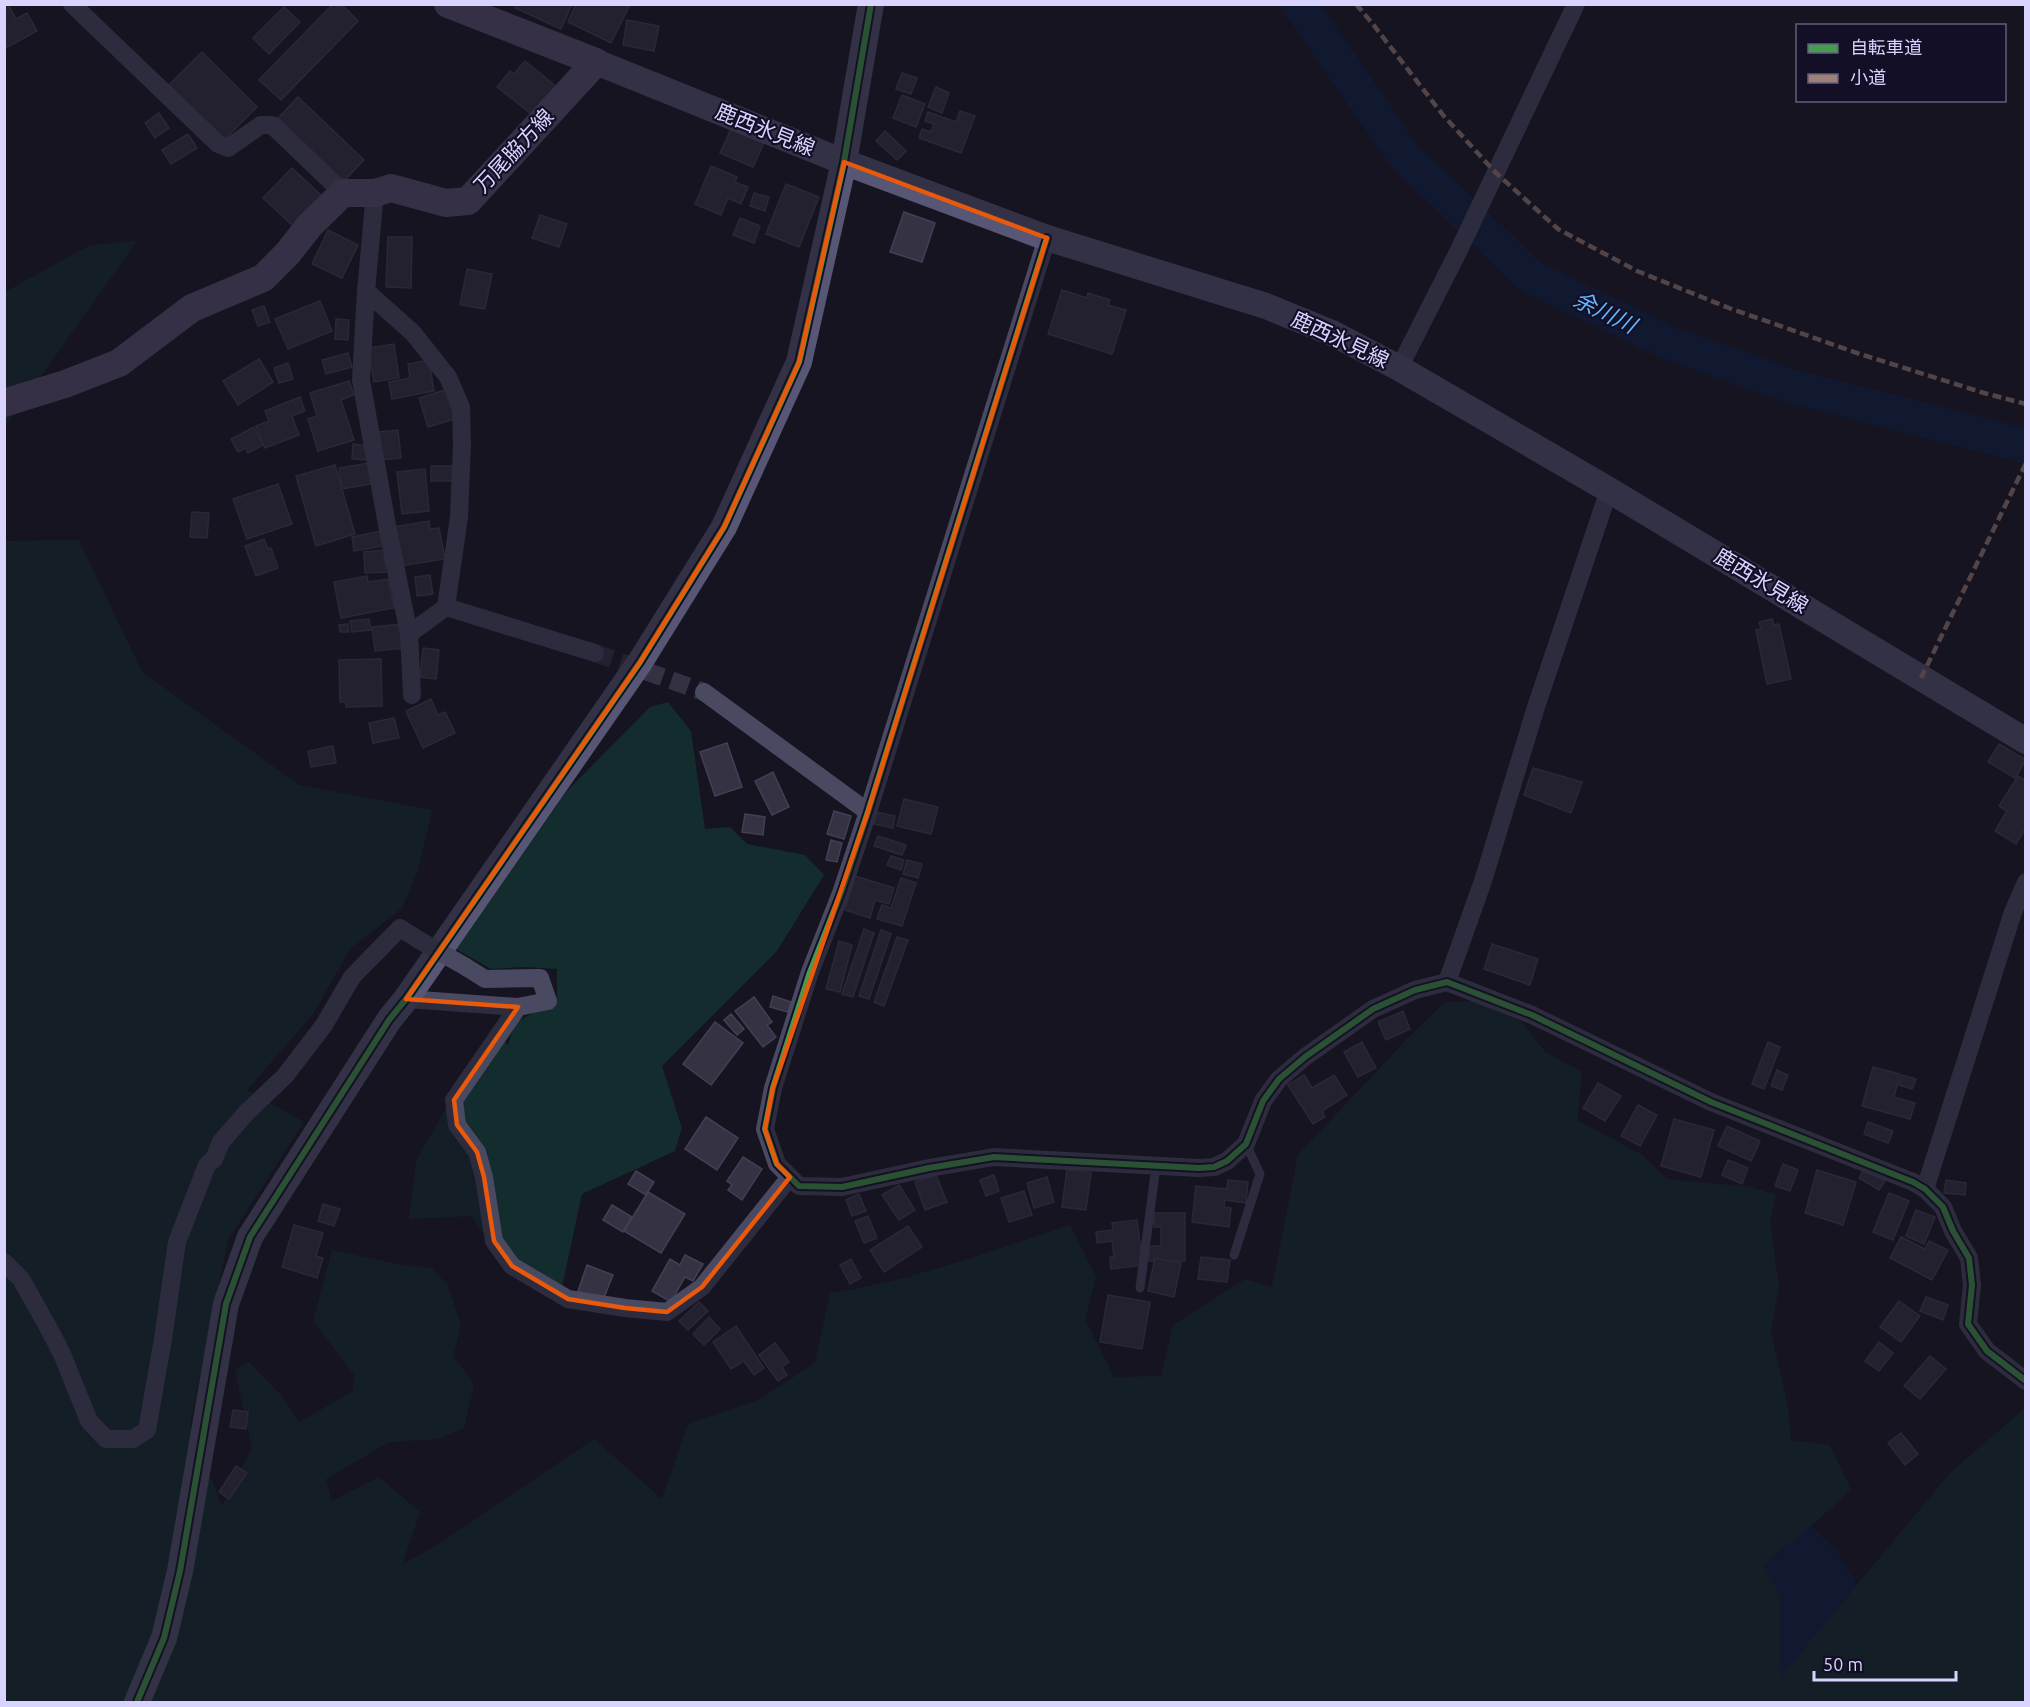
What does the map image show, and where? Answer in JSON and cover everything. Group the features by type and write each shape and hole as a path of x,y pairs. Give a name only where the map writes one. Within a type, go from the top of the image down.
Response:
{"main road":[{"path":"448,4 596,62"},
{"name":"万尾脇方線","path":"344,193 375,193 391,188 447,203 468,201 596,62"},
{"path":"4,403 65,384 119,363 192,308 263,278 288,253 310,225 344,193"}],"street":[{"path":"72,4 218,144 228,148 261,126 272,125 344,193"},
{"path":"137,1702 164,1638 184,1549 226,1304 250,1237 389,1020 406,999 640,662 724,527 799,362 844,162 871,4"},
{"path":"1399,368 1458,252 1485,191 1576,4"},
{"name":"鹿西氷見線","path":"596,62 844,162 1047,238 1266,306 1332,333 1399,368 1609,490 2025,741"},
{"path":"375,193 361,380 409,634 412,695"},
{"path":"1047,238 868,812 841,893 810,972 773,1088 765,1129 777,1164 799,1186 842,1187 993,1157 1214,1167 1227,1161 1246,1144 1263,1101 1279,1079 1296,1064 1373,1009 1415,990 1448,982 1532,1015 1711,1102 1913,1182 1925,1189 1943,1207 1953,1231 1969,1258 1971,1285 1968,1324 1987,1351 2025,1381"},
{"path":"366,291 413,333 448,377 461,407 459,517 446,608 409,634"},
{"path":"1448,982 1483,881 1536,707 1609,490"},
{"path":"446,608 595,653"},
{"path":"704,692 868,812"},
{"path":"1925,1189 2013,912 2025,882"},
{"path":"4,1262 21,1280 48,1327 62,1354 89,1421 106,1439 133,1439 147,1430 177,1242 207,1166 214,1159 221,1142 247,1112 285,1076 324,1025 352,977 400,928 485,979 540,978 548,1001 518,1007 406,999"},
{"path":"518,1007 454,1100 457,1125 477,1152 484,1177 494,1240 512,1266 568,1299 668,1312 702,1287 790,1177"}],"lane":[{"path":"1234,1255 1260,1174 1246,1144"},
{"path":"1140,1288 1156,1166"}],"highlighted area":[{"path":"844,162 1047,238 868,812 773,1088 765,1129 777,1164 790,1177 702,1287 667,1312 625,1308 568,1299 512,1266 494,1241 484,1177 477,1152 457,1125 454,1100 518,1007 406,999 640,662 724,527 799,362"}],"green space":[{"path":"137,241 5,427 5,292 90,245"},
{"path":"79,540 142,672 299,785 432,810 418,870 402,908 350,949 313,1014 247,1090 304,1122 228,1240 190,1425 222,1506 252,1448 235,1370 249,1362 281,1395 299,1422 352,1392 355,1376 313,1321 332,1250 401,1265 431,1268 448,1285 461,1326 453,1356 474,1384 464,1428 438,1439 389,1442 326,1479 332,1501 379,1477 420,1512 402,1565 437,1545 594,1439 662,1499 688,1424 758,1400 815,1363 830,1293 922,1273 1070,1225 1096,1277 1085,1319 1114,1377 1161,1376 1173,1325 1245,1279 1272,1287 1298,1155 1445,1002 1474,1001 1522,1022 1545,1052 1582,1072 1577,1120 1641,1154 1667,1179 1751,1187 1776,1195 1770,1221 1779,1287 1771,1332 1788,1407 1791,1440 1830,1445 1851,1490 1798,1538 1775,1554 1780,1597 1781,1676 1951,1472 2025,1408 2025,1702 5,1702 4,541"},
{"path":"668,702 691,731 705,829 730,827 747,844 805,855 824,875 777,951 662,1066 682,1128 675,1151 582,1194 562,1287 523,1266 500,1250 472,1216 409,1219 416,1161 491,1029 508,1045 515,1023 557,1000 557,969 524,967 491,969 456,949 567,791 650,707"}],"water":[{"path":"1811,1526 1834,1547 1857,1584 1781,1677 1780,1597 1764,1566"}],"building":[{"path":"8,4 16,19 27,13 37,31 4,49 4,6"},
{"path":"333,4 341,4 358,21 281,100 259,80"},
{"path":"517,4 572,4 561,29 515,8"},
{"path":"576,4 624,4 629,7 611,43 568,22"},
{"path":"284,7 300,22 269,54 253,38"},
{"path":"627,20 659,26 654,51 623,45"},
{"path":"202,52 257,107 224,140 169,85"},
{"path":"525,61 557,87 534,116 497,87 510,71 514,74"},
{"path":"902,73 917,78 911,94 896,89"},
{"path":"936,87 949,93 942,113 928,107"},
{"path":"902,95 925,104 916,127 893,118"},
{"path":"298,97 364,160 344,181 278,118"},
{"path":"960,111 975,116 961,153 919,138 922,129 931,132 934,124 925,121 928,112 956,122"},
{"path":"159,113 169,128 155,138 145,123"},
{"path":"731,129 764,143 753,167 720,153"},
{"path":"885,131 906,151 897,160 876,141"},
{"path":"188,134 197,148 171,164 162,150"},
{"path":"711,166 737,177 735,182 748,187 741,204 728,198 721,215 695,204"},
{"path":"292,168 324,198 295,228 263,198"},
{"path":"786,184 819,197 799,247 766,234"},
{"path":"754,193 769,197 765,211 750,206"},
{"path":"904,212 935,223 922,262 890,252"},
{"path":"540,215 567,224 559,247 532,238"},
{"path":"740,218 760,226 754,243 733,235"},
{"path":"328,230 358,245 342,278 312,264"},
{"path":"388,237 412,237 411,288 386,287"},
{"path":"467,269 492,274 485,309 460,305"},
{"path":"1062,290 1087,298 1088,293 1110,300 1108,305 1126,310 1112,354 1048,334"},
{"path":"320,301 332,331 288,349 275,319"},
{"path":"264,306 270,322 258,326 252,310"},
{"path":"336,319 349,320 348,340 335,339"},
{"path":"394,344 399,378 374,382 368,348"},
{"path":"348,353 352,367 326,374 322,360"},
{"path":"259,359 273,382 238,405 223,381"},
{"path":"429,360 434,391 392,399 389,382 410,378 408,364"},
{"path":"288,363 293,379 279,383 274,368"},
{"path":"349,381 354,395 341,400 354,440 318,451 308,419 317,416 310,393"},
{"path":"445,390 455,419 428,427 419,398"},
{"path":"300,397 305,411 292,416 299,435 265,448 256,426 269,421 265,411"},
{"path":"254,427 263,445 248,453 246,448 238,452 231,439"},
{"path":"398,430 401,458 381,460 378,432"},
{"path":"353,444 368,446 367,460 352,459"},
{"path":"369,463 372,484 342,489 339,468"},
{"path":"335,465 355,534 316,546 296,476"},
{"path":"431,466 454,466 454,481 431,481"},
{"path":"425,469 429,511 402,514 397,472"},
{"path":"278,484 292,524 247,539 233,499"},
{"path":"192,512 209,513 207,538 190,537"},
{"path":"429,521 430,529 439,528 445,559 400,566 393,527"},
{"path":"382,531 384,546 354,551 352,537"},
{"path":"264,539 268,549 271,548 278,568 256,576 245,546"},
{"path":"384,550 386,572 365,573 364,552"},
{"path":"430,575 433,594 417,596 415,577"},
{"path":"367,576 368,582 388,579 394,608 341,618 334,582"},
{"path":"369,619 371,630 352,632 350,621"},
{"path":"1772,619 1774,625 1779,624 1791,679 1767,684 1756,630 1761,629 1759,622"},
{"path":"348,624 349,632 340,632 339,625"},
{"path":"403,624 405,648 375,651 372,627"},
{"path":"423,648 439,650 436,679 420,677"},
{"path":"381,659 382,706 346,707 346,702 340,702 339,660"},
{"path":"431,699 438,715 445,712 455,733 423,748 406,711"},
{"path":"394,718 399,738 373,743 369,723"},
{"path":"727,743 742,787 715,796 700,752"},
{"path":"1999,744 2026,760 2015,778 1988,762"},
{"path":"333,746 336,763 311,767 308,751"},
{"path":"1533,768 1582,782 1571,813 1524,795"},
{"path":"773,772 789,807 772,815 755,781"},
{"path":"2018,776 2026,781 2026,827 2016,844 1995,831 2007,811 1999,806"},
{"path":"904,799 938,807 931,834 897,826"},
{"path":"834,811 851,816 844,839 827,834"},
{"path":"877,812 895,816 893,828 874,824"},
{"path":"745,814 765,817 763,835 742,832"},
{"path":"878,836 906,845 902,855 874,846"},
{"path":"831,840 842,843 837,862 826,860"},
{"path":"891,856 904,860 901,870 887,865"},
{"path":"907,860 922,864 918,878 903,874"},
{"path":"855,876 894,888 889,904 875,900 870,918 845,910"},
{"path":"901,878 916,883 902,926 877,919 882,905 891,908"},
{"path":"864,929 874,933 853,997 842,994"},
{"path":"881,930 891,934 869,999 859,996"},
{"path":"897,937 908,940 884,1006 874,1002"},
{"path":"839,941 852,945 840,992 826,989"},
{"path":"1492,944 1538,959 1530,985 1484,969"},
{"path":"773,996 791,1002 788,1012 770,1007"},
{"path":"754,997 772,1022 767,1025 776,1037 763,1047 735,1011"},
{"path":"1403,1011 1410,1029 1386,1040 1378,1022"},
{"path":"731,1014 744,1029 737,1035 724,1020"},
{"path":"715,1022 743,1043 711,1085 683,1064"},
{"path":"1362,1042 1376,1068 1358,1077 1344,1052"},
{"path":"1768,1042 1780,1047 1764,1089 1752,1084"},
{"path":"1873,1067 1900,1074 1894,1097 1915,1103 1910,1119 1862,1106"},
{"path":"1777,1070 1788,1075 1782,1090 1771,1086"},
{"path":"1304,1075 1312,1088 1334,1075 1347,1095 1322,1111 1325,1117 1313,1124 1288,1085"},
{"path":"1902,1075 1916,1079 1912,1089 1899,1085"},
{"path":"1598,1083 1621,1096 1605,1121 1583,1108"},
{"path":"1638,1105 1657,1115 1640,1146 1621,1136"},
{"path":"706,1117 738,1138 717,1170 685,1149"},
{"path":"1674,1119 1714,1130 1701,1177 1661,1166"},
{"path":"1868,1122 1893,1131 1888,1143 1864,1134"},
{"path":"1727,1126 1760,1141 1751,1161 1718,1146"},
{"path":"743,1157 762,1169 742,1200 728,1190 732,1185 727,1181"},
{"path":"1728,1160 1748,1168 1742,1184 1722,1175"},
{"path":"1783,1164 1798,1170 1790,1191 1775,1186"},
{"path":"1067,1169 1091,1173 1086,1210 1062,1207"},
{"path":"1864,1169 1885,1181 1879,1190 1859,1178"},
{"path":"1817,1170 1856,1182 1843,1225 1805,1213"},
{"path":"636,1171 654,1182 646,1195 628,1184"},
{"path":"936,1175 947,1202 925,1210 915,1182"},
{"path":"994,1175 999,1191 986,1196 980,1180"},
{"path":"1047,1177 1054,1202 1034,1208 1027,1183"},
{"path":"1228,1180 1248,1182 1246,1203 1225,1200 1224,1207 1231,1208 1229,1227 1192,1222 1196,1186 1227,1189"},
{"path":"1946,1180 1966,1183 1965,1195 1944,1193"},
{"path":"899,1185 915,1210 899,1220 882,1195"},
{"path":"1024,1191 1032,1215 1009,1222 1001,1198"},
{"path":"648,1192 685,1214 661,1253 624,1231"},
{"path":"1889,1193 1909,1201 1893,1240 1873,1232"},
{"path":"859,1194 866,1211 852,1216 846,1200"},
{"path":"323,1204 340,1209 334,1226 318,1221"},
{"path":"612,1205 632,1217 623,1232 603,1220"},
{"path":"1916,1210 1935,1217 1924,1244 1906,1236"},
{"path":"1154,1213 1185,1213 1185,1261 1149,1261 1149,1246 1161,1246 1161,1227 1154,1227"},
{"path":"868,1216 877,1238 864,1243 855,1221"},
{"path":"1137,1220 1143,1265 1111,1269 1110,1257 1114,1257 1112,1241 1097,1243 1096,1232 1113,1230 1112,1223"},
{"path":"294,1225 323,1233 316,1256 323,1258 317,1278 282,1267"},
{"path":"908,1226 922,1247 884,1272 870,1250"},
{"path":"1901,1237 1925,1249 1929,1241 1948,1250 1932,1280 1890,1258"},
{"path":"685,1255 703,1264 693,1281 685,1277 671,1302 652,1291 670,1259 680,1265"},
{"path":"1201,1257 1230,1260 1227,1282 1198,1279"},
{"path":"1155,1258 1181,1263 1174,1297 1148,1291"},
{"path":"851,1259 861,1278 850,1284 840,1265"},
{"path":"587,1265 613,1275 603,1300 578,1291"},
{"path":"1108,1295 1150,1302 1142,1349 1100,1342"},
{"path":"1926,1297 1948,1305 1943,1320 1920,1311"},
{"path":"1899,1301 1920,1316 1901,1342 1880,1327"},
{"path":"699,1302 708,1311 688,1330 679,1321"},
{"path":"709,1317 720,1329 704,1345 693,1334"},
{"path":"736,1326 764,1368 754,1375 744,1361 731,1369 713,1342"},
{"path":"1879,1342 1893,1353 1879,1371 1865,1361"},
{"path":"775,1343 789,1362 782,1367 787,1375 778,1381 759,1355"},
{"path":"1930,1356 1946,1369 1920,1399 1904,1386"},
{"path":"233,1410 248,1412 246,1429 230,1427"},
{"path":"1901,1433 1918,1454 1905,1465 1888,1443"},
{"path":"236,1466 247,1473 229,1499 219,1492"}],"waterway":[{"name":"余川川","path":"1298,4 1405,157 1531,277 1672,344 1791,386 2026,446"}],"tunnel":[{"path":"595,653 704,692"}],"marked path":[{"path":"1356,4 1443,115 1495,172 1558,229 1637,271 1729,308 1860,354 2026,404"},
{"path":"1921,678 2026,463"}],"cycle path":[{"path":"137,1702 164,1638 180,1571 226,1304 250,1237 389,1020 406,999 640,662 724,527 799,362 844,162 871,4"},
{"path":"1047,238 868,812 841,893 810,972 773,1088 765,1129 777,1164 799,1186 842,1187 994,1157 1214,1167 1227,1161 1246,1144 1263,1101 1279,1079 1305,1057 1373,1009 1415,990 1447,982 1532,1015 1711,1102 1913,1182 1925,1189 1943,1207 1953,1231 1969,1258 1972,1285 1968,1324 1987,1351 2026,1381"}]}
